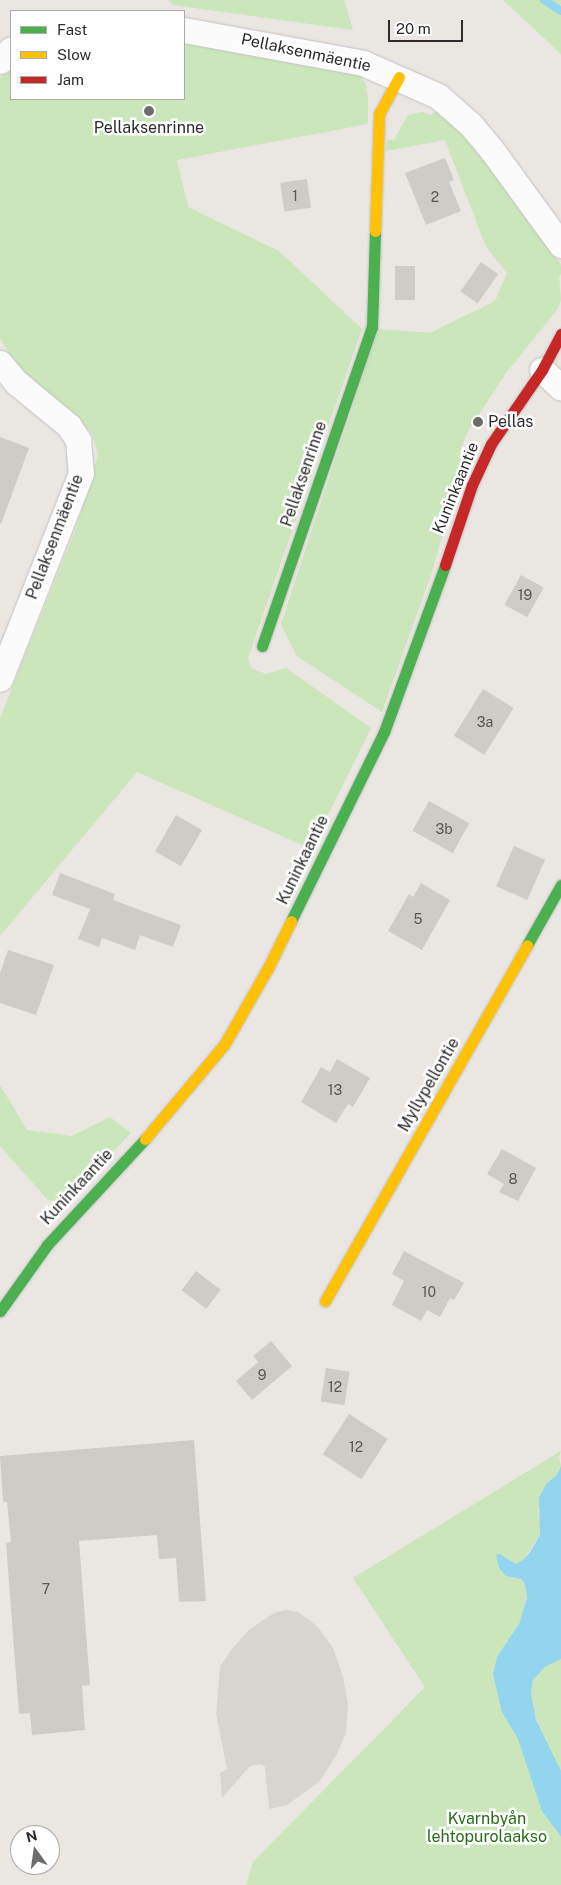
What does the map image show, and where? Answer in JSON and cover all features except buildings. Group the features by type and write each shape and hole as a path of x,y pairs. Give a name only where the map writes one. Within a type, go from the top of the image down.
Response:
{"main road":[{"name":"Pellaksenrinne","path":"262,646 372,326 379,114 399,77"},
{"name":"Kuninkaantie","path":"0,1311 18,1283 63,1225 164,1118 224,1045 270,966 384,732 419,641 472,485 491,444 552,363 561,334"},
{"name":"Myllypellontie","path":"325,1301 561,885"}],"street":[{"name":"Pellaksenmäentie","path":"185,30 354,61 399,77 438,96 470,124 561,246"},
{"path":"0,61 10,50"},
{"name":"Pellaksenmäentie","path":"0,363 17,383 69,426 78,440 81,473 0,679"},
{"path":"552,363 561,388"}],"green space":[{"path":"168,0 344,0 353,30 173,5"},
{"path":"503,0 561,0 561,55 558,51"},
{"path":"185,40 359,73 366,85 368,124 177,160 188,207 279,251 362,329 248,658 251,668 266,674 286,668 371,728 311,849 137,772 0,936 0,718 77,526 98,455 92,433 16,366 0,338 0,79 10,65 10,100 185,100"},
{"path":"438,109 450,117 530,217 561,265 561,274 559,276 561,300 557,310 506,373 467,433 461,449 466,452 431,575 382,712 297,656 281,624 378,329 430,333 495,301 507,273 486,247 445,140 386,151 387,140 394,140 408,115 423,112 431,115"},
{"path":"0,1085 27,1130 72,1136 110,1117 131,1133 65,1202 48,1200 0,1146"},
{"name":"Kvarnbyån lehtopurolaakso","path":"561,1451 559,1457 561,1466 557,1475 546,1484 538,1512 541,1525 540,1535 523,1560 516,1564 504,1556 506,1576 521,1579 525,1584 527,1598 519,1624 502,1712 518,1738 554,1829 561,1837 561,1885 246,1885 253,1862 425,1687 353,1578"},
{"path":"561,1649 561,1790 536,1720 531,1693 533,1680"}],"shaded area":[{"path":"285,1610 298,1612 317,1626 333,1648 343,1677 348,1704 346,1733 336,1756 319,1782 287,1805 269,1809 265,1767 261,1764 250,1766 222,1798 220,1773 227,1769 216,1714 220,1667 231,1650 249,1630 274,1613"}],"water":[{"path":"561,1466 561,1659 545,1667 533,1680 531,1693 536,1720 561,1771 561,1837 542,1811 518,1739 502,1712 493,1674 497,1657 519,1624 527,1598 525,1584 521,1579 506,1576 499,1568 496,1555 500,1554 516,1564 523,1560 530,1552 540,1535 539,1498 546,1484 557,1475"}],"waterway":[{"path":"544,0 561,11"}],"traffic: fast":[{"path":"262,646 372,327 375,231"},
{"path":"291,921 384,732 445,565"},
{"path":"527,945 561,885"},
{"path":"0,1311 47,1245 145,1139"}],"traffic: slow":[{"path":"375,231 379,114 399,77"},
{"path":"145,1139 224,1045 269,966 291,921"},
{"path":"325,1301 527,945"}],"traffic: jam":[{"path":"445,565 472,485 491,444 542,370 561,334"}],"place":[{"name":"Pellaksenrinne","path":"149,111"},
{"name":"Pellas","path":"478,422"}]}
